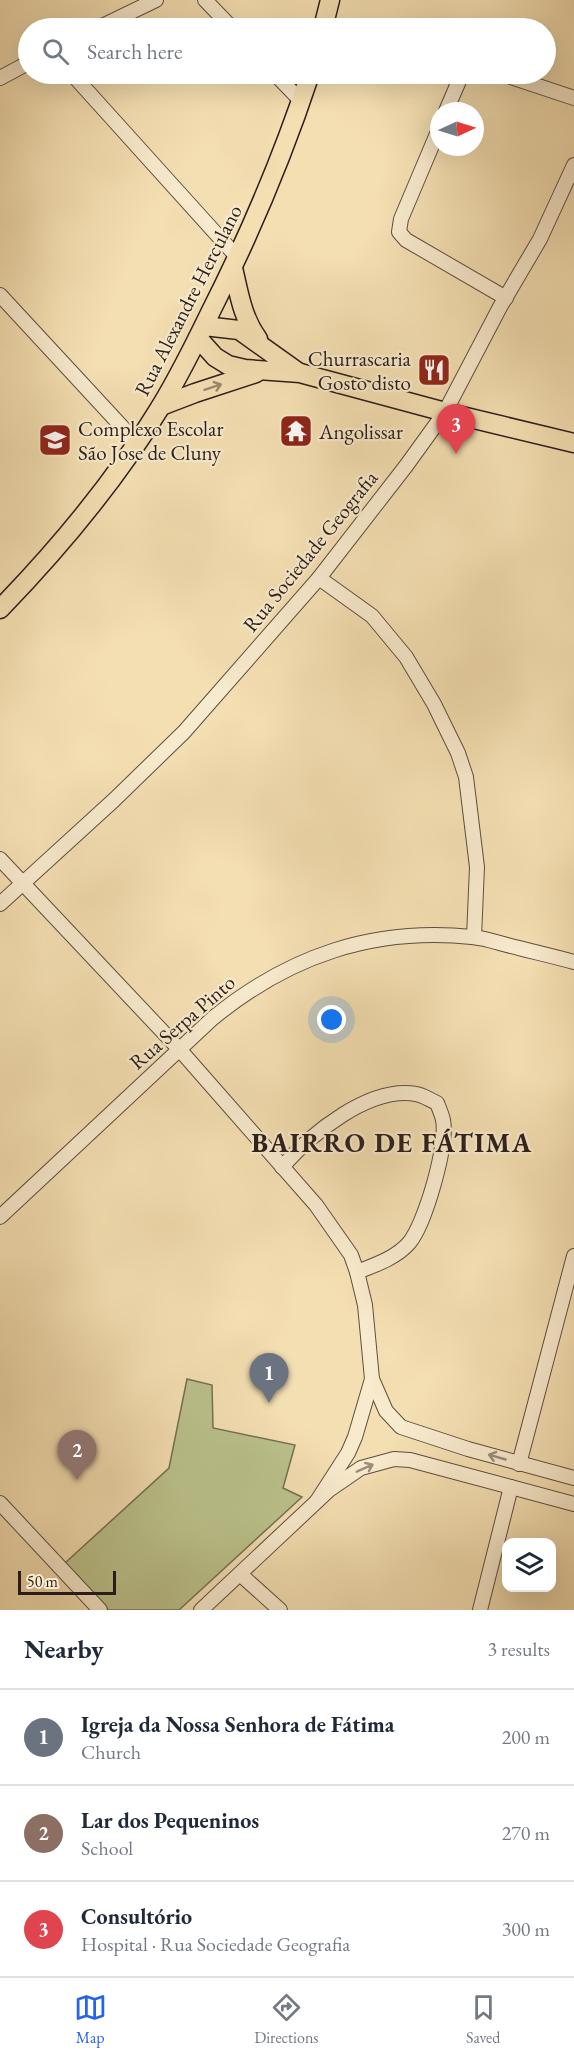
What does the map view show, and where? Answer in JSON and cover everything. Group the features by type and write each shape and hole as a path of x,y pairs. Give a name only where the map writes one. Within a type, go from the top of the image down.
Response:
{"main road":[{"path":"326,18 330,0"},
{"name":"Rua Alexandre Herculano","path":"0,609 72,531 161,406 235,263 278,162 307,84"},
{"path":"235,263 247,321 266,350"},
{"path":"300,373 239,330 201,332 215,357 228,365 245,369 300,373 445,412 574,443"},
{"path":"161,406 265,370"}],"street":[{"path":"119,18 156,0"},
{"path":"205,0 222,18"},
{"path":"0,78 18,68"},
{"path":"81,84 235,263"},
{"path":"285,84 301,101"},
{"path":"450,102 458,84"},
{"path":"532,84 574,98"},
{"path":"430,150 401,219 399,232 406,240 506,298"},
{"name":"Rua Sociedade Geografia","path":"0,904 114,800 184,732 319,578 406,466 445,412 540,239 574,165"},
{"path":"0,295 137,442"},
{"path":"319,578 372,616 406,657 434,704 458,753 466,777 477,867 474,937"},
{"path":"0,859 180,1050 316,1205 334,1229 351,1256 357,1272 366,1317 372,1379 386,1411 401,1427 519,1464 574,1478"},
{"name":"Rua Serpa Pinto","path":"0,1217 239,996 262,982 315,957 360,942 435,934 474,937 574,962"},
{"path":"282,1167 326,1126 348,1111 385,1096 401,1094 416,1094 437,1103 444,1121 440,1163 420,1222 409,1242 389,1258 357,1272"},
{"path":"519,1464 574,1256"},
{"path":"317,1500 348,1453 372,1379"},
{"path":"201,1610 317,1500 361,1468 394,1459 410,1460 574,1504"},
{"path":"480,1610 512,1487"},
{"path":"0,1503 100,1610"},
{"path":"240,1574 280,1610"}],"green space":[{"path":"187,1379 212,1385 213,1428 295,1445 283,1488 302,1497 179,1610 108,1610 65,1563 169,1468"}],"place":[{"name":"Churrascaria Gosto disto","path":"434,370"},
{"name":"Angolissar","path":"296,431"},
{"name":"Complexo Escolar São Jose de Cluny","path":"55,440"},
{"name":"Consultório","path":"456,454"},
{"name":"Igreja da Nossa Senhora de Fátima","path":"269,1403"},
{"name":"Lar dos Pequeninos","path":"77,1480"}],"district":[{"name":"BAIRRO DE FÁTIMA","path":"392,1142"}]}
